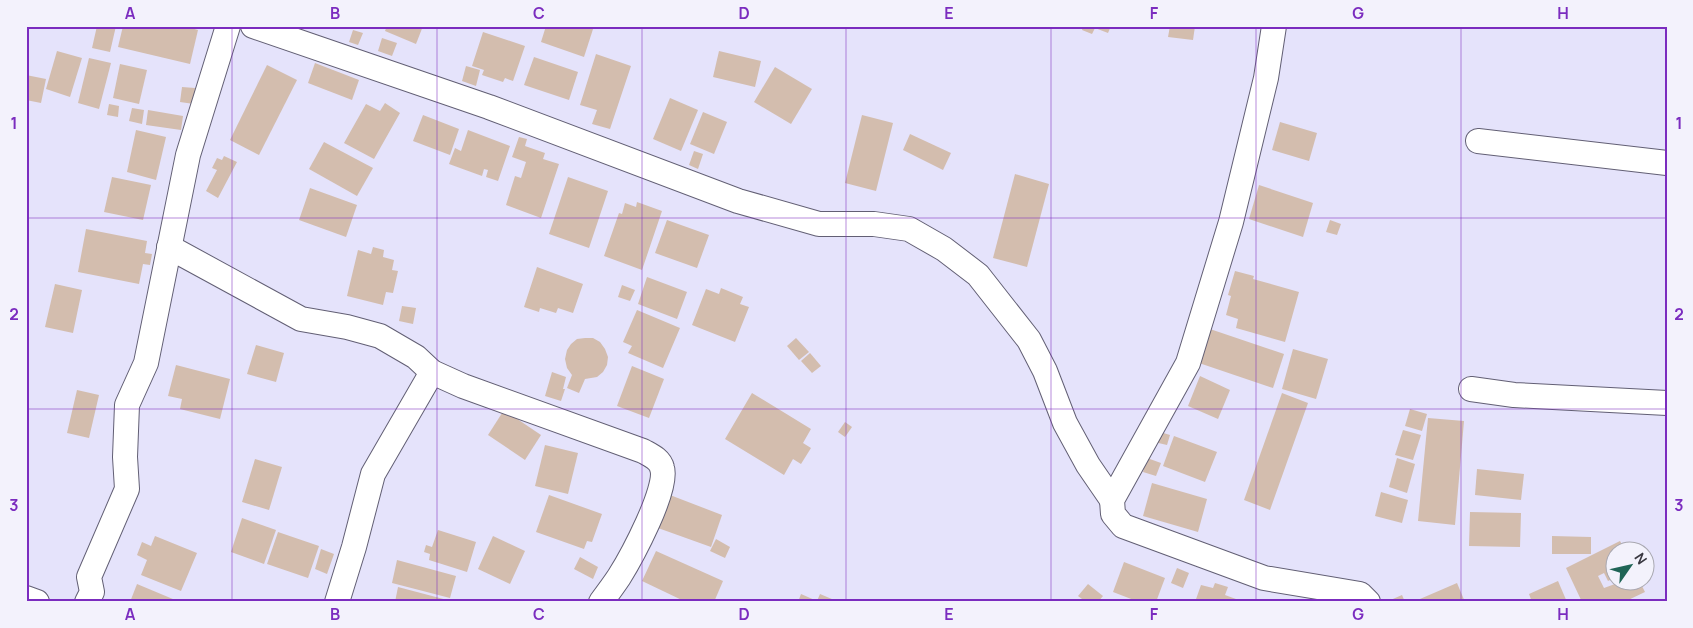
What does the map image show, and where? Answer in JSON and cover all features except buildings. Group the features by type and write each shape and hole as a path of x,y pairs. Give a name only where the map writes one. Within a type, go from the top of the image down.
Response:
{"street":[{"path":"87,602 92,592 89,577 128,489 125,457 127,406 146,363 188,155 228,26"},
{"path":"253,26 489,107 738,200 819,224 874,224 909,229 944,249 978,276 1029,340 1045,371 1065,423 1088,465 1112,500 1113,514 1123,526 1264,578 1360,594 1368,602"},
{"path":"1112,500 1188,363 1231,222 1266,78 1274,26"},
{"path":"1478,141 1667,163"},
{"path":"168,247 302,319 347,327 380,336 416,357 432,372 463,386 643,451 657,460 662,468 663,484 656,505 620,576 601,602"},
{"path":"337,602 373,474 432,372"},
{"path":"1471,389 1514,395 1667,403"},
{"path":"26,598 37,602"}]}
